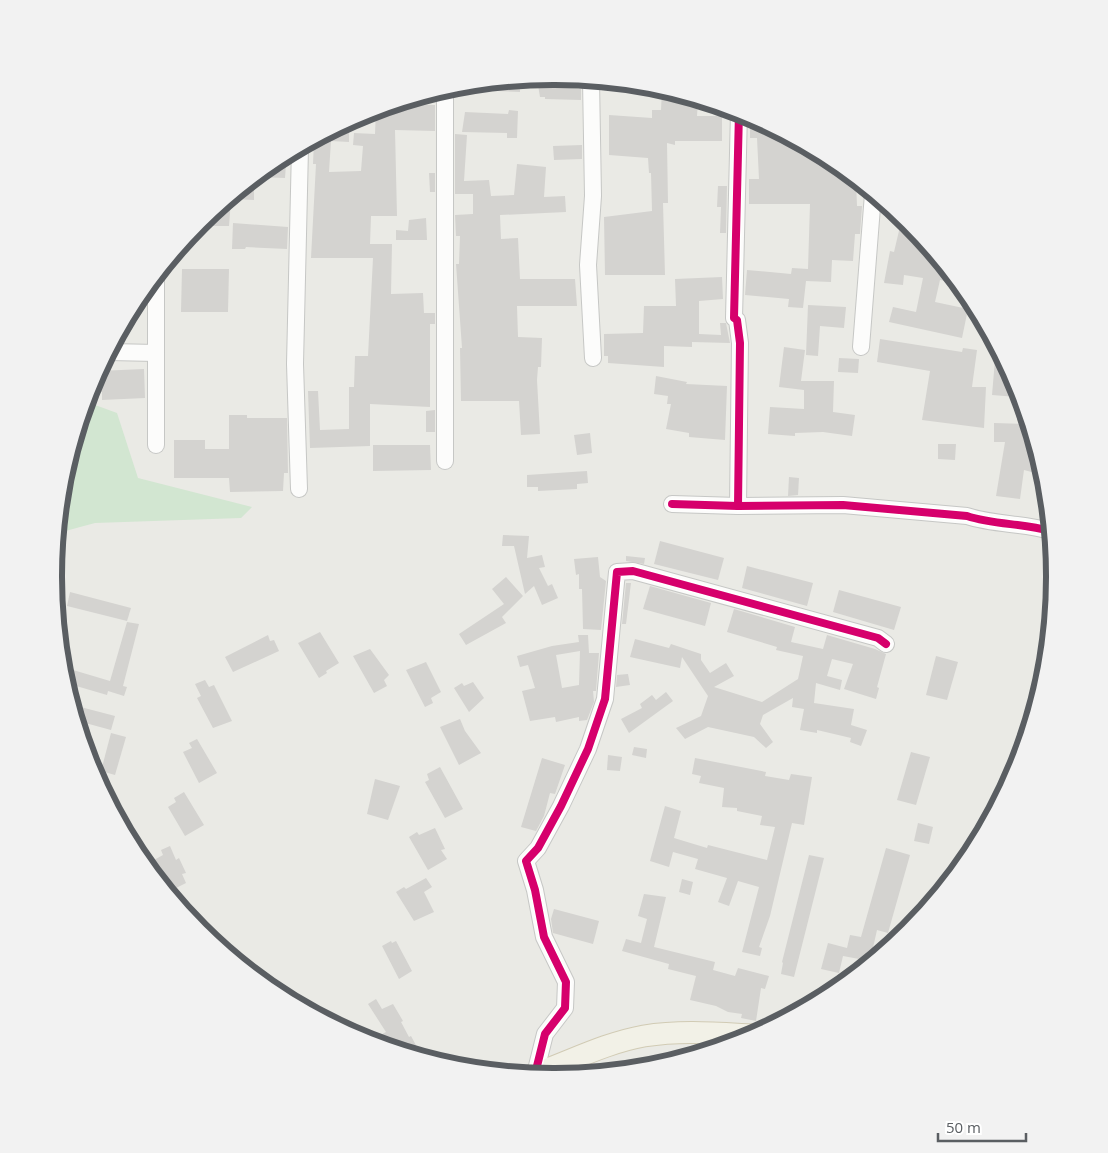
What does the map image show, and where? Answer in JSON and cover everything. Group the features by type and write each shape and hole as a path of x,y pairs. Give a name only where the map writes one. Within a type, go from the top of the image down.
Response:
{"main road":[{"path":"549,1068 591,1051 645,1036 698,1032 734,1034"}],"street":[{"path":"591,86 593,196 588,265 593,358"},
{"path":"445,97 446,461"},
{"path":"738,506 740,343 737,320 734,318 739,121"},
{"path":"300,156 295,364 300,489"},
{"path":"861,347 872,202"},
{"path":"156,288 156,445"},
{"path":"117,352 156,353"},
{"path":"672,504 738,506 843,504 968,516 979,520 1030,525 1043,529"},
{"path":"535,1067 545,1034 565,1008 566,982 544,937 535,890 526,861 538,848 561,806 588,748 605,699 617,572 633,571 878,638 886,644"}],"green space":[{"path":"94,405 117,413 138,478 252,507 241,518 95,523 65,531 72,481 79,449"}],"building":[{"path":"538,85 581,89 581,100 545,99 545,97 540,97"},
{"path":"520,86 520,92 481,90"},
{"path":"662,97 698,107 697,116 722,116 722,141 675,141 675,145 667,143 668,203 663,203 665,275 605,275 604,217 652,211 651,173 649,173 648,158 609,155 609,115 652,118 652,110 661,110"},
{"path":"418,105 435,105 435,131 395,130 397,216 371,216 370,244 392,244 391,294 423,293 424,313 435,313 435,324 430,324 430,407 370,404 370,446 310,448 308,391 318,391 320,430 349,429 349,387 354,387 355,356 368,356 373,258 311,258 316,164 313,164 314,148 349,130 349,142 331,141 329,172 361,171 363,146 353,145 354,133 375,134 376,118"},
{"path":"509,110 518,111 517,138 507,138 507,133 462,132 465,112 508,114"},
{"path":"750,126 800,151 856,190 857,206 862,206 860,234 855,234 853,261 832,260 831,282 806,281 803,308 788,307 789,299 745,295 747,270 791,274 792,268 808,269 810,204 749,204 749,179 759,179 757,138 750,138"},
{"path":"455,134 467,135 464,181 489,180 491,196 514,195 517,164 546,167 544,197 565,196 566,212 500,215 501,239 518,238 520,279 575,279 577,306 517,306 518,337 542,338 541,367 538,367 537,380 540,434 521,435 519,401 461,401 460,348 462,348 456,264 459,264 460,236 456,236 455,215 473,214 473,194 455,194"},
{"path":"582,145 582,159 554,160 553,146"},
{"path":"286,165 285,178 268,177"},
{"path":"429,173 435,173 435,192 430,192"},
{"path":"718,186 727,186 726,233 720,233 721,207 717,207"},
{"path":"254,188 254,200 240,199"},
{"path":"230,207 229,226 209,226"},
{"path":"426,218 427,240 396,240 396,230 408,231 409,220"},
{"path":"233,223 288,227 287,249 246,247 245,249 232,249"},
{"path":"900,227 924,252 947,281 940,280 935,302 966,309 968,311 962,338 889,322 893,307 916,312 923,278 904,275 903,285 884,283 890,251 894,252"},
{"path":"182,269 229,269 228,312 181,312"},
{"path":"722,277 723,299 699,301 699,334 721,335 720,323 726,323 730,343 692,342 692,347 664,346 664,367 608,363 608,356 604,356 604,334 643,333 644,306 676,306 675,279"},
{"path":"808,305 846,307 844,328 820,326 818,356 806,355"},
{"path":"880,339 962,352 963,348 977,350 972,387 986,387 984,428 922,420 930,371 877,362"},
{"path":"784,347 805,350 801,381 834,381 833,412 855,415 852,436 823,432 795,433 795,436 768,434 770,407 804,409 804,390 779,387"},
{"path":"839,358 859,359 858,373 838,372"},
{"path":"995,359 1011,397 992,395"},
{"path":"144,369 145,398 102,400 102,392 98,392 108,371"},
{"path":"656,376 687,382 686,384 727,386 725,440 689,437 689,433 666,429 671,404 667,404 668,396 654,394"},
{"path":"435,410 435,432 426,432 426,411"},
{"path":"229,415 247,415 247,418 287,418 288,473 284,473 283,491 230,492 229,478 174,478 174,440 205,440 205,449 229,449"},
{"path":"994,423 1021,424 1034,473 1024,470 1020,499 996,496 1005,442 994,442"},
{"path":"590,433 592,453 577,455 574,435"},
{"path":"938,444 956,444 955,460 938,459"},
{"path":"373,445 430,445 431,470 373,471"},
{"path":"587,471 588,483 577,484 577,489 538,491 538,487 527,487 527,475"},
{"path":"789,477 799,478 798,495 788,496"},
{"path":"503,535 529,536 527,558 542,555 545,567 539,568 548,586 552,584 558,598 542,605 534,586 525,594 514,546 502,546"},
{"path":"660,541 724,558 718,580 654,564"},
{"path":"626,556 645,558 644,564 626,561"},
{"path":"598,557 600,577 606,581 601,630 583,629 582,589 579,589 579,574 576,575 574,559"},
{"path":"747,566 813,583 807,606 742,588"},
{"path":"506,577 523,596 502,617 506,623 466,645 459,634 504,604 492,589"},
{"path":"626,583 631,583 626,624 622,624"},
{"path":"650,586 711,603 705,626 643,609"},
{"path":"839,590 901,607 894,630 833,612"},
{"path":"70,592 131,608 127,621 67,606"},
{"path":"734,609 795,627 791,642 823,649 827,635 886,654 877,687 879,688 876,699 844,689 853,664 832,659 827,676 842,680 840,690 816,683 814,703 854,709 851,725 867,730 861,746 850,742 851,738 817,730 817,733 800,730 804,709 792,707 793,698 763,715 760,724 773,742 766,748 754,737 708,727 685,739 676,728 701,716 708,696 682,657 680,668 630,657 635,639 669,648 671,644 701,654 701,660 710,673 726,663 734,676 714,687 762,702 798,679 803,656 776,650 777,647 727,632"},
{"path":"127,622 139,624 123,686 127,687 124,696 108,691 107,695 75,686 72,670 110,681"},
{"path":"320,632 339,663 319,678 298,643"},
{"path":"268,635 270,641 274,640 279,651 233,672 225,657"},
{"path":"578,635 588,635 589,653 599,653 596,691 593,691 594,702 587,720 579,721 579,717 556,722 555,717 530,721 522,691 535,688 528,665 520,667 517,656 552,646 579,642","holes":["580,651 579,685 562,688 556,655"]},
{"path":"370,649 389,675 384,680 387,686 374,693 353,656"},
{"path":"936,656 958,662 947,700 926,695"},
{"path":"426,662 441,692 431,698 433,703 425,707 406,670"},
{"path":"628,674 630,685 616,687 617,675"},
{"path":"205,680 209,687 214,685 232,721 213,728 197,698 201,696 195,684"},
{"path":"473,682 484,698 469,712 454,688 462,683 464,686"},
{"path":"666,692 673,701 629,733 621,719 642,708 640,704 652,695 656,700"},
{"path":"80,707 115,716 111,730 85,723"},
{"path":"460,719 465,731 481,753 459,765 440,727"},
{"path":"111,733 126,737 115,775 103,772 102,769"},
{"path":"197,739 217,773 199,783 183,752 192,748 189,743"},
{"path":"634,747 647,749 646,758 632,755"},
{"path":"911,752 930,757 916,805 897,800"},
{"path":"608,755 622,757 620,771 607,770"},
{"path":"542,758 565,765 555,794 550,793 544,816 536,831 521,827"},
{"path":"695,758 766,772 765,776 789,780 791,774 812,777 804,825 792,823 770,916 759,947 762,948 760,956 742,952 759,887 738,881 729,906 718,902 727,878 695,869 698,859 673,852 669,867 650,861 665,806 681,811 674,838 707,848 708,845 767,860 775,827 760,825 762,816 737,811 737,808 722,807 724,788 699,783 701,776 692,774"},
{"path":"440,767 463,809 445,818 425,782 429,780 427,774"},
{"path":"375,779 400,786 388,820 367,814"},
{"path":"184,792 204,825 185,836 168,807 176,802 174,798"},
{"path":"918,823 933,827 929,844 914,841"},
{"path":"435,828 445,849 441,850 447,859 428,870 409,837 417,832 419,835"},
{"path":"170,846 176,860 179,858 186,873 182,874 186,883 174,889 164,876 154,860 163,855 161,850"},
{"path":"886,848 910,855 888,933 877,930 872,951 861,959 843,956 839,973 821,969 828,943 847,948 850,935 861,937"},
{"path":"809,855 824,858 794,977 781,974 782,962"},
{"path":"426,878 432,887 424,892 434,912 414,921 396,892 404,887 406,889"},
{"path":"682,879 693,882 690,895 679,892"},
{"path":"644,894 666,897 654,947 715,962 713,970 735,976 738,968 769,976 765,989 761,988 756,1021 741,1018 742,1014 728,1012 716,1006 690,1000 696,976 668,969 669,964 622,951 626,939 641,943 647,919 638,916"},
{"path":"554,909 599,921 593,944 553,933 551,919"},
{"path":"391,941 392,943 396,941 412,971 399,979 382,946"},
{"path":"376,999 382,1009 393,1004 403,1021 401,1022 409,1037 411,1036 418,1048 379,1036 386,1032 368,1004"}],"cycle path":[{"path":"738,506 740,343 737,320 734,318 739,121"},
{"path":"672,504 738,506 843,505 967,516 1043,530"},
{"path":"537,1067 545,1034 565,1008 566,982 544,937 535,890 526,861 538,848 561,806 588,749 605,699 617,572 633,571 878,638 886,644"}]}
